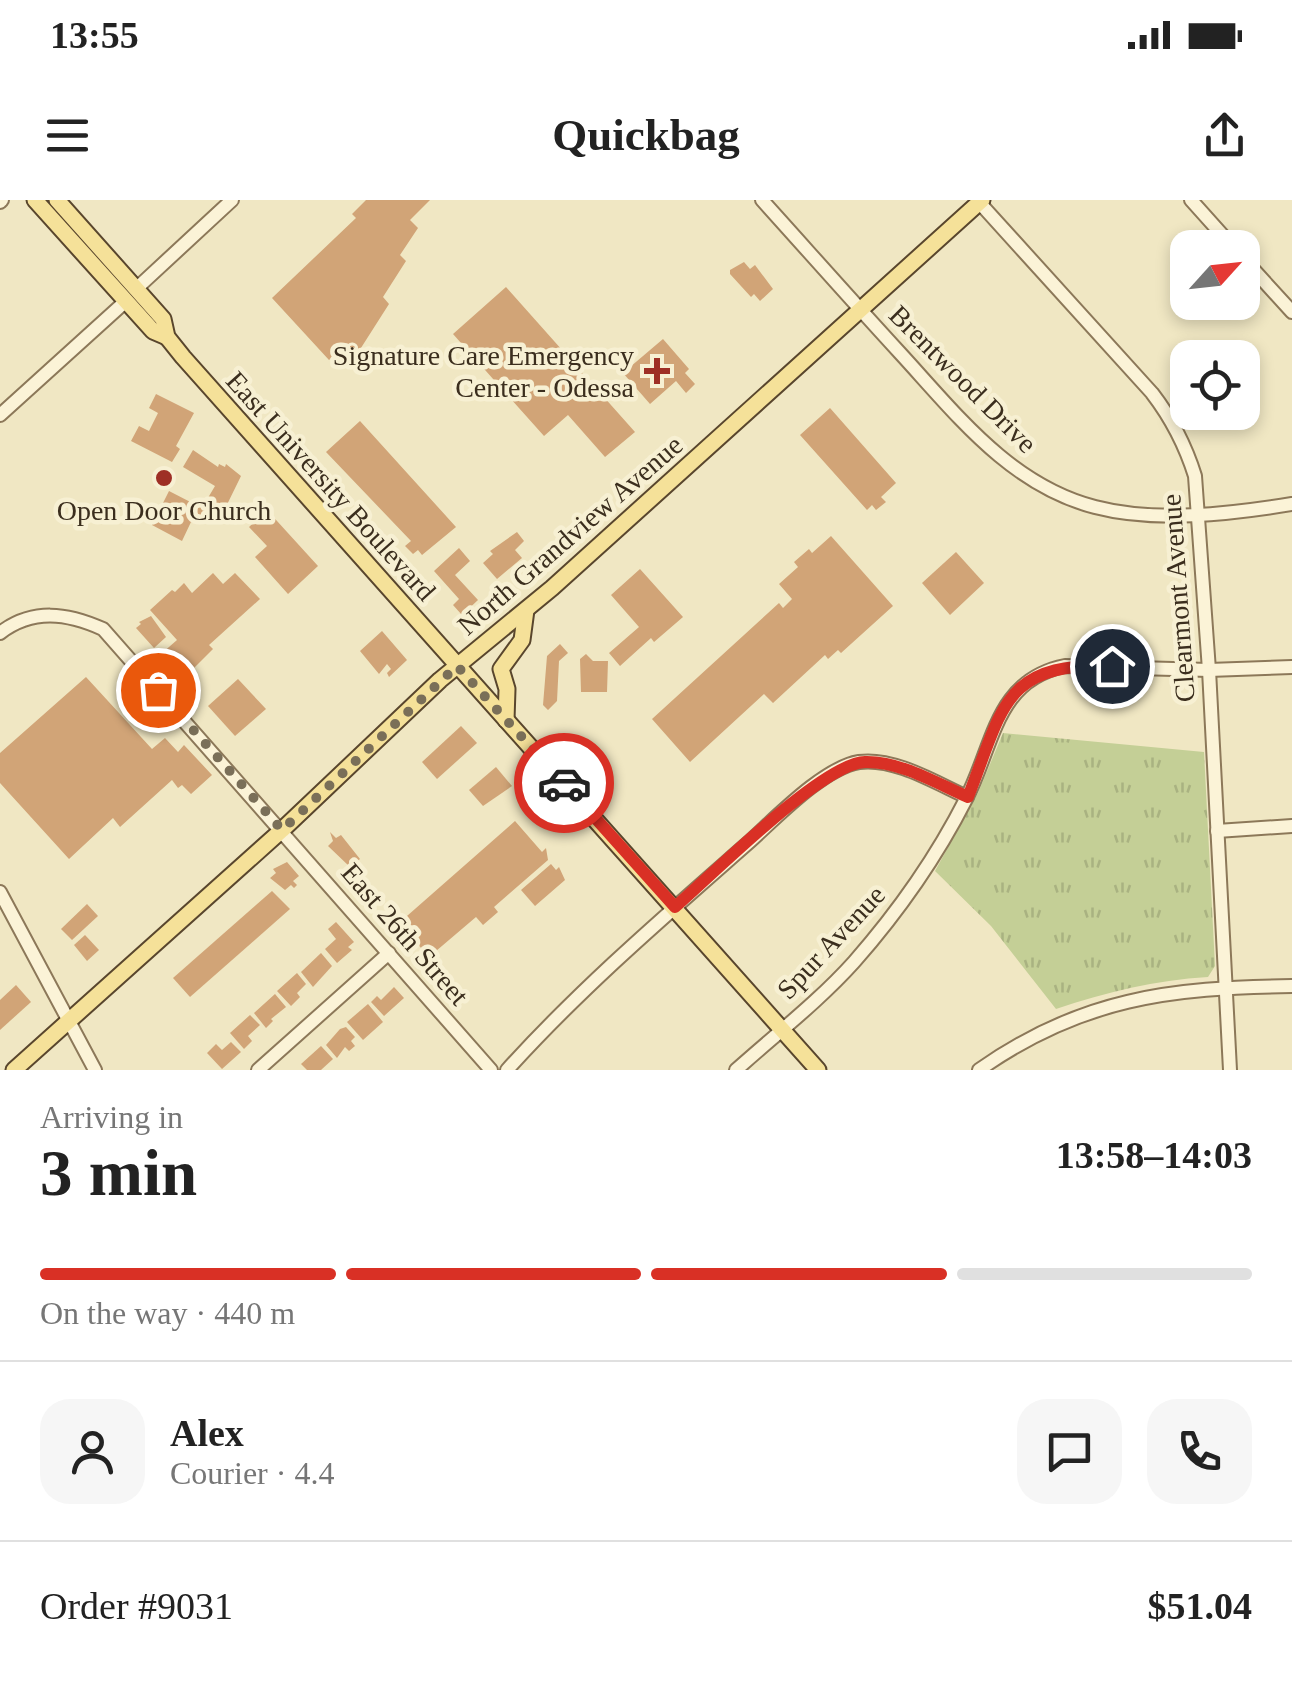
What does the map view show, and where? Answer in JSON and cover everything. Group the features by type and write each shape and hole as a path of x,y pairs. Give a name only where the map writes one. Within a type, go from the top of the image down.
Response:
{"main road":[{"name":"East University Boulevard","path":"35,200 152,332 167,337 818,1070"},
{"name":"East University Boulevard","path":"57,200 164,319 167,337"},
{"name":"North Grandview Avenue","path":"14,1070 282,830 457,666 526,610 979,201"},
{"path":"506,720 507,689 501,669 522,640 526,610"}],"street":[{"path":"137,288 232,200"},
{"name":"Brentwood Drive","path":"762,200 986,446 1023,476 1070,499 1137,514 1199,514 1292,504"},
{"path":"1191,200 1218,230"},
{"name":"Clearmont Avenue","path":"979,201 1171,418 1195,476 1230,1070"},
{"path":"1260,277 1292,312"},
{"path":"0,415 126,301"},
{"name":"East 26th Street","path":"0,633 42,614 76,617 103,629 491,1070"},
{"name":"Spur Avenue","path":"736,1070 852,965 911,893 968,797 1008,702 1036,674 1065,666 1090,665 1209,670 1292,667"},
{"path":"508,1070 576,998 675,907 810,790 850,765 887,764 968,797"},
{"path":"1217,831 1292,826"},
{"path":"0,892 95,1070"},
{"path":"258,1070 389,953"},
{"path":"979,1070 1017,1044 1078,1014 1156,995 1292,986"}],"green space":[{"path":"1003,733 1204,752 1215,966 1208,977 1131,988 1056,1009 991,926 935,871 978,793"}],"building":[{"path":"366,200 430,200 410,220 418,228 400,255 406,261 383,297 389,304 352,362 338,351 329,360 272,298 356,218 352,214"},
{"path":"744,262 750,269 755,265 773,289 760,301 754,294 751,297 730,274 730,270"},
{"path":"506,287 635,432 605,457 568,415 544,436 453,334"},
{"path":"663,339 689,369 685,373 695,384 686,393 676,381 650,404 623,373"},
{"path":"156,394 194,413 172,462 131,441 139,426 149,431 158,413 149,408"},
{"path":"830,408 896,483 881,497 886,502 876,510 872,505 867,510 800,435"},
{"path":"360,421 456,527 422,555 418,550 413,554 405,546 411,541 326,452"},
{"path":"193,450 218,467 226,464 241,476 218,523 196,513 193,518 197,524 191,522 182,541 152,525 169,491 202,508 215,486 183,467"},
{"path":"267,510 318,566 288,594 255,557 267,546 249,527"},
{"path":"517,532 524,541 515,550 522,558 497,579 483,563 493,554 490,551"},
{"path":"831,536 893,606 841,653 838,650 828,659 825,655 773,703 764,694 690,762 652,719 779,603 783,608 792,599 779,584 798,567 794,562"},
{"path":"459,548 470,561 455,575 478,600 462,615 453,605 459,599 434,571"},
{"path":"956,552 984,583 950,615 922,583"},
{"path":"640,569 683,617 654,642 651,638 620,666 609,653 639,627 611,595"},
{"path":"213,573 223,584 235,573 260,599 209,645 213,649 184,678 161,654 177,640 150,610 184,583 192,593"},
{"path":"151,616 166,637 154,648 136,628"},
{"path":"382,631 407,660 389,677 391,669 387,664 379,674 360,651"},
{"path":"560,644 568,653 559,661 557,701 548,710 543,705 547,656"},
{"path":"586,654 593,661 608,661 607,692 581,692 580,659"},
{"path":"86,677 152,749 165,738 178,752 184,745 212,775 191,794 172,780 120,827 113,818 69,859 0,783 0,753"},
{"path":"238,679 266,709 235,736 208,706"},
{"path":"461,726 477,743 437,779 422,762"},
{"path":"496,767 512,786 483,806 469,790"},
{"path":"515,821 542,852 546,848 548,860 494,907 498,912 483,925 476,917 429,957 399,923"},
{"path":"330,832 336,838 341,835 360,859 350,867 328,846 333,841"},
{"path":"287,862 299,876 293,881 297,885 294,888 291,885 285,890 270,878 276,873 273,869"},
{"path":"551,864 556,870 559,867 565,880 535,906 521,890"},
{"path":"272,891 290,909 190,997 173,978"},
{"path":"87,904 98,916 72,940 61,929"},
{"path":"336,922 354,942 348,947 352,950 337,963 325,949 336,939 328,929"},
{"path":"85,935 99,950 87,961 74,945"},
{"path":"321,953 332,966 313,987 301,972"},
{"path":"297,973 306,984 291,1006 277,991"},
{"path":"16,985 31,1002 0,1030 0,1000"},
{"path":"394,987 404,998 384,1016 371,1002 377,996 381,1000"},
{"path":"275,994 286,1007 266,1028 254,1013"},
{"path":"368,1004 383,1022 363,1040 347,1022"},
{"path":"250,1015 260,1025 248,1036 252,1041 244,1049 230,1033"},
{"path":"346,1027 355,1037 351,1041 355,1046 349,1051 345,1047 337,1058 326,1045"},
{"path":"231,1042 241,1052 222,1069 207,1053 216,1044 222,1050"},
{"path":"321,1046 333,1059 321,1070 307,1070 301,1064"}],"way so far":[{"path":"158,690 282,830 457,666 564,783"}],"place":[{"name":"Signature Care Emergency Center - Odessa","path":"657,371"},
{"name":"Open Door Church","path":"164,478"}],"route":[{"path":"564,783 675,907 810,790 850,765 887,764 968,797 1008,702 1026,680 1065,666 1112,666"}]}
